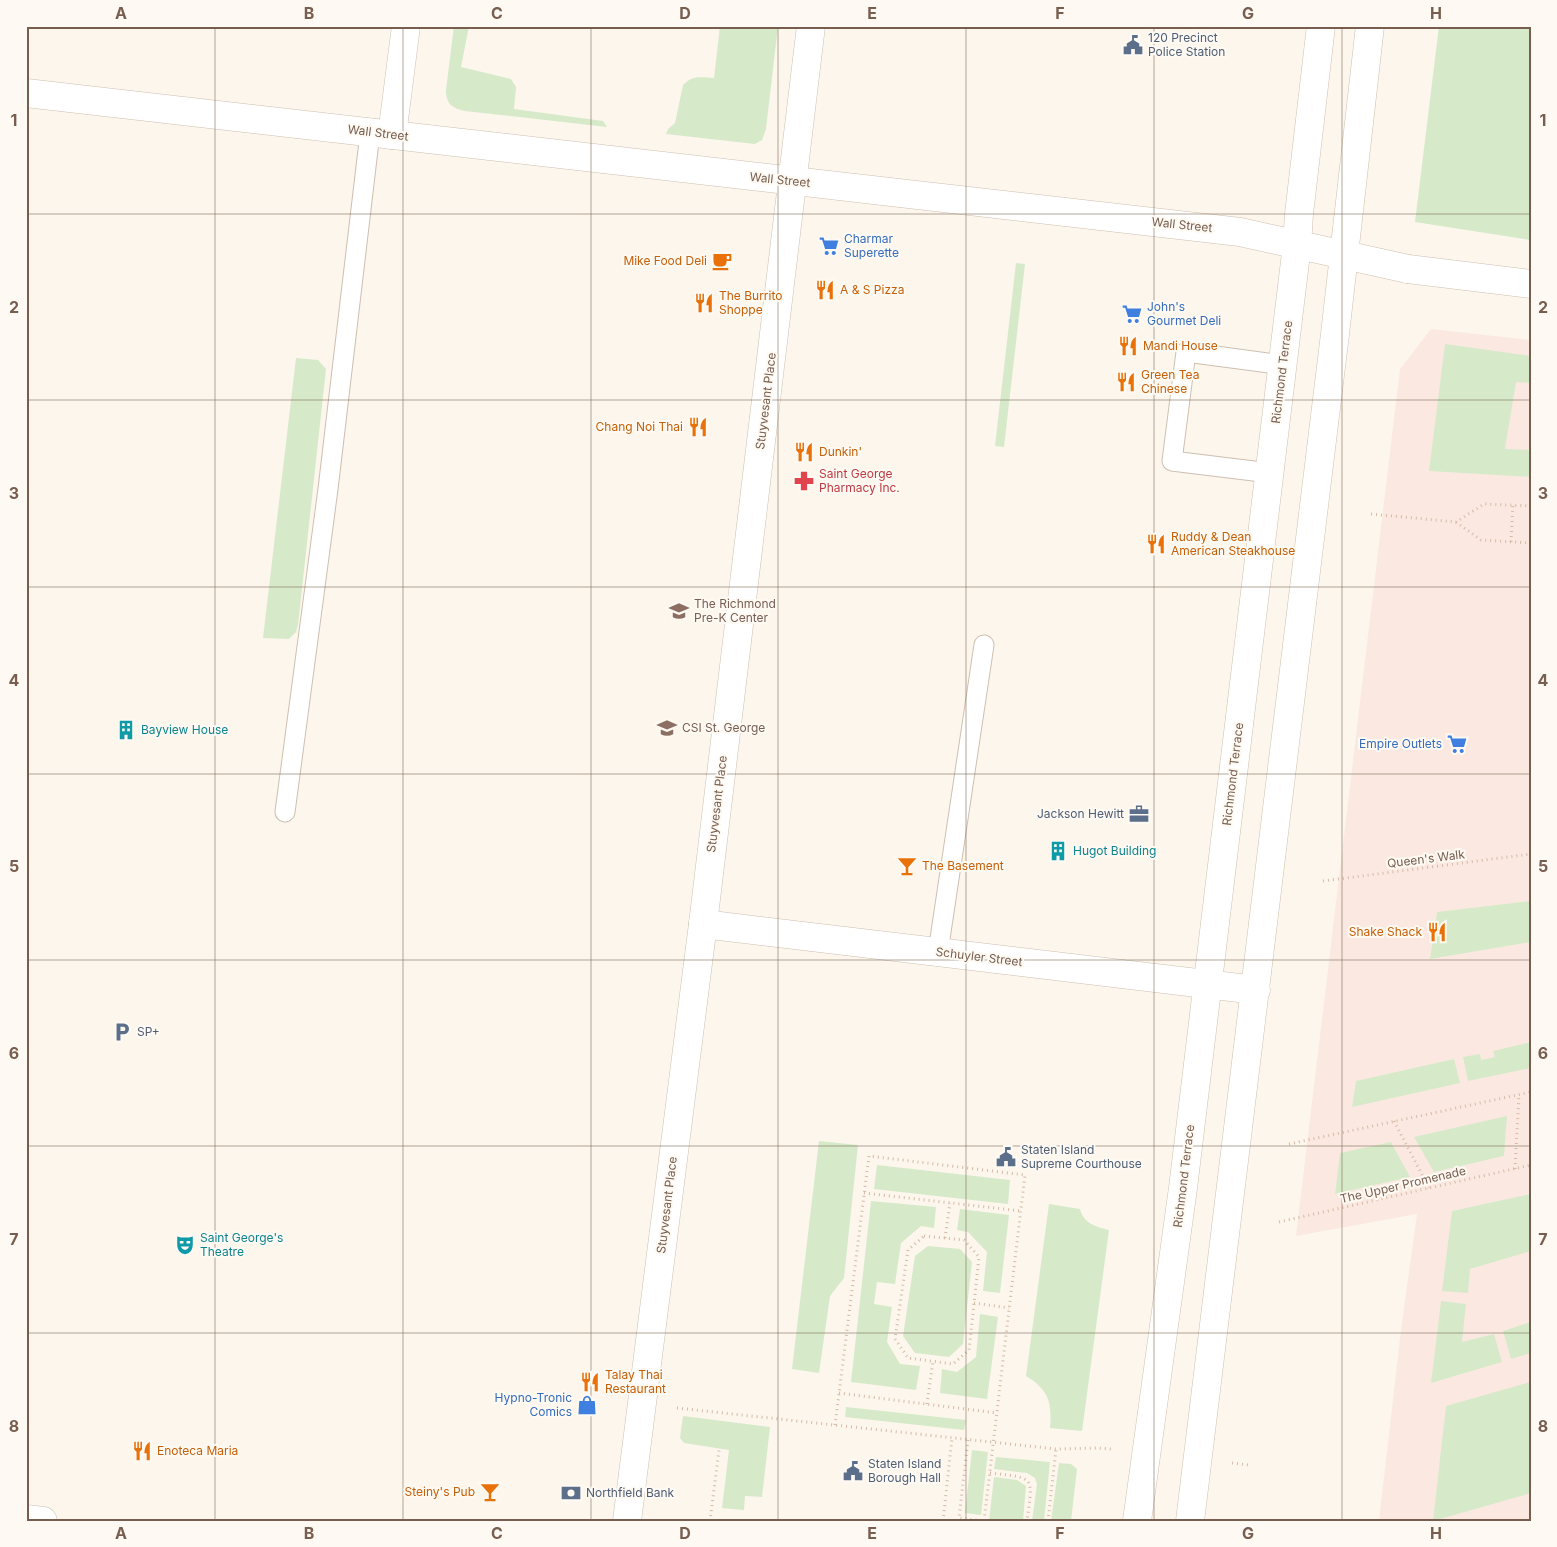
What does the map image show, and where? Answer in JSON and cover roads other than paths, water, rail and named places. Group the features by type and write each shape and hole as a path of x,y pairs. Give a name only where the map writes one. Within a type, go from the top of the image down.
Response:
{"street":[{"path":"381,134 406,26"},
{"name":"Stuyvesant Place","path":"627,1521 703,924 811,26"},
{"name":"Richmond Terrace","path":"1136,1521 1183,1188 1283,365 1322,26"},
{"path":"1190,1521 1256,990 1370,26"},
{"name":"Wall Street","path":"26,93 1240,232 1408,269 1531,284"},
{"name":"Schuyler Street","path":"703,924 1256,990"},
{"path":"26,1518 43,1521"}],"lane":[{"path":"285,812 328,489 381,134"},
{"path":"1270,473 1172,462 1186,352 1283,365"},
{"path":"938,952 984,645"}],"place":[{"name":"120 Precinct Police Station","path":"1133,45"},
{"name":"Charmar Superette","path":"829,246"},
{"name":"Mike Food Deli","path":"722,261"},
{"name":"A & S Pizza","path":"825,290"},
{"name":"The Burrito Shoppe","path":"704,303"},
{"name":"John's Gourmet Deli","path":"1132,314"},
{"name":"Mandi House","path":"1128,346"},
{"name":"Green Tea Chinese","path":"1126,382"},
{"name":"Chang Noi Thai","path":"698,427"},
{"name":"Dunkin'","path":"804,452"},
{"name":"Saint George Pharmacy Inc.","path":"804,481"},
{"name":"Ruddy & Dean American Steakhouse","path":"1156,544"},
{"name":"The Richmond Pre-K Center","path":"679,611"},
{"name":"CSI St. George","path":"667,728"},
{"name":"Bayview House","path":"126,730"},
{"name":"Empire Outlets","path":"1457,744"},
{"name":"Jackson Hewitt","path":"1139,814"},
{"name":"Hugot Building","path":"1058,851"},
{"name":"The Basement","path":"907,866"},
{"name":"Shake Shack","path":"1437,932"},
{"name":"SP+","path":"122,1032"},
{"name":"Staten Island Supreme Courthouse","path":"1006,1157"},
{"name":"Saint George's Theatre","path":"185,1245"},
{"name":"Talay Thai Restaurant","path":"590,1382"},
{"name":"Hypno-Tronic Comics","path":"587,1405"},
{"name":"Enoteca Maria","path":"142,1451"},
{"name":"Staten Island Borough Hall","path":"853,1471"},
{"name":"Steiny's Pub","path":"490,1492"},
{"name":"Northfield Bank","path":"571,1493"}]}
